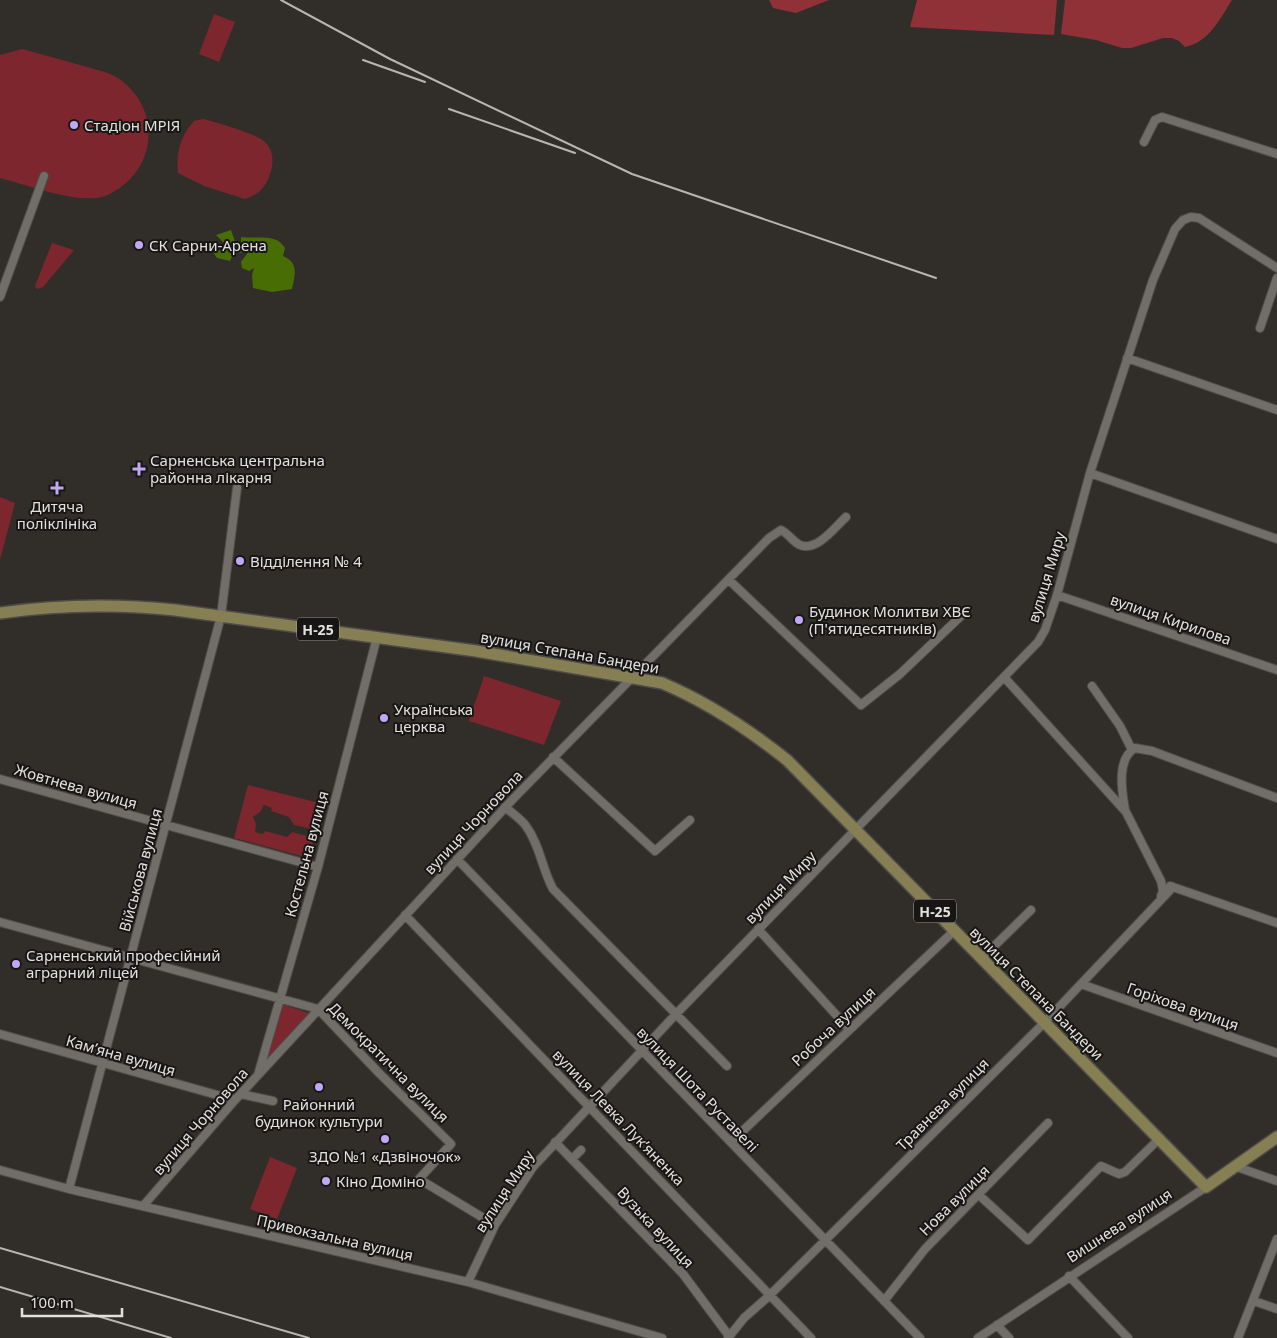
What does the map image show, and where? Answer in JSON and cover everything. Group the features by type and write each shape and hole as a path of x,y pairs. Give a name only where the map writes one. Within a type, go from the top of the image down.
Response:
{"main road":[{"name":"вулиця Степана Бандери","path":"1,616 32,608 130,606 221,616 377,637 633,677 662,682 690,694 757,736 787,760 856,828 981,959 1206,1187"},
{"name":"Вишнева вулиця","path":"1206,1187 1277,1138"}],"street":[{"path":"1144,142 1155,120 1162,117 1277,154"},
{"path":"0,297 44,176"},
{"name":"вулиця Миру","path":"468,1282 495,1225 533,1168 555,1142 758,929 1038,642 1046,630 1090,474 1152,280 1175,230 1183,220 1191,217 1206,222 1277,268"},
{"path":"1260,328 1277,278"},
{"path":"1127,358 1277,410"},
{"path":"1090,474 1277,539"},
{"name":"Військова вулиця","path":"69,1189 167,826 221,616 237,488"},
{"name":"вулиця Чорновола","path":"143,1206 235,1100 505,807 608,700 775,533 781,530 798,545 807,548 816,544 846,517"},
{"path":"729,580 861,705 900,674 962,615"},
{"name":"вулиця Кирилова","path":"1057,595 1277,670"},
{"name":"Костельна вулиця","path":"257,1077 318,867 377,637"},
{"path":"1004,676 1126,812 1161,881 1163,891 1160,900"},
{"path":"1092,686 1120,726 1132,750"},
{"path":"1126,812 1122,791 1124,758 1135,748 1152,751 1277,798"},
{"path":"553,757 655,851 690,820"},
{"name":"Жовтнева вулиця","path":"0,779 318,867"},
{"path":"1110,794 1122,791"},
{"path":"505,807 525,825 535,842 545,875 553,889 727,1066"},
{"name":"вулиця Шота Руставелі","path":"457,859 920,1338"},
{"path":"1161,881 1173,887 1277,923"},
{"name":"Травнева вулиця","path":"729,1337 744,1318 770,1295 1044,1023 1173,887"},
{"path":"981,959 1031,910"},
{"name":"вулиця Левка Лукʼяненка","path":"406,915 812,1338"},
{"name":"Демократична вулиця","path":"0,922 318,1009 379,1074 455,1140 419,1179 495,1225"},
{"path":"758,929 849,1029"},
{"name":"Робоча вулиця","path":"731,1142 954,931"},
{"name":"Горіхова вулиця","path":"1081,984 1277,1053"},
{"name":"Камʼяна вулиця","path":"0,1034 235,1100"},
{"path":"241,1094 273,1101"},
{"name":"Нова вулиця","path":"884,1301 925,1249 980,1195 1048,1123"},
{"path":"980,1195 1028,1240 1101,1166 1118,1174 1125,1172 1159,1139"},
{"name":"Вузька вулиця","path":"555,1142 683,1274 729,1337"},
{"path":"572,1159 581,1150"},
{"path":"1237,1167 1277,1181"},
{"name":"Привокзальна вулиця","path":"0,1170 69,1189 468,1282 662,1338"},
{"name":"Вишнева вулиця","path":"978,1338 1206,1187"},
{"path":"1238,1338 1277,1239"},
{"path":"1069,1276 1128,1338"},
{"path":"1254,1301 1277,1309"},
{"path":"997,1325 1009,1338"}],"shaded area":[{"path":"769,0 829,0 796,13 773,8"},
{"path":"917,0 1057,0 1054,35 910,27"},
{"path":"1065,0 1232,0 1213,29 1201,40 1193,44 1185,47 1179,41 1172,38 1163,38 1131,48 1122,48 1096,40 1061,34"},
{"path":"214,14 235,22 219,62 199,54"},
{"name":"Стадіон МРІЯ","path":"22,49 110,74 129,87 139,99 145,113 148,143 137,171 116,191 96,198 73,197 0,178 0,55"},
{"path":"203,119 254,135 269,147 272,154 272,168 267,181 259,192 245,199 204,186 178,173 178,152 182,139 194,121"},
{"path":"231,230 237,247 244,250 241,244 241,237 272,238 281,243 285,248 283,256 292,262 295,270 292,289 272,292 253,288 252,275 254,268 249,271 242,268 241,262 249,251 233,254 230,261 217,258 213,252 221,250 224,243 216,235"},
{"path":"52,243 74,250 43,287 37,289 35,286"},
{"path":"0,497 15,503 0,560"},
{"path":"484,676 561,701 544,745 469,721"},
{"path":"248,785 323,804 317,830 294,825 289,817 271,811 272,808 264,805 260,812 253,817 256,824 255,832 263,834 265,831 287,837 292,832 314,838 309,858 234,838"},
{"path":"282,1004 311,1014 262,1067"},
{"path":"270,1157 297,1168 277,1219 250,1209"}],"railway":[{"path":"281,0 390,59 632,174 936,278"},
{"path":"363,60 425,82"},
{"path":"449,109 575,153"},
{"path":"0,1248 309,1338"},
{"path":"0,1287 171,1338"}],"place":[{"name":"Стадіон МРІЯ","path":"74,125"},
{"name":"СК Сарни-Арена","path":"139,245"},
{"name":"Сарненська центральна районна лікарня","path":"139,469"},
{"name":"Дитяча поліклініка","path":"57,488"},
{"name":"Відділення № 4","path":"240,561"},
{"name":"Будинок Молитви ХВЄ (П'ятидесятників)","path":"799,620"},
{"name":"Українська церква","path":"384,718"},
{"name":"Сарненський професійний аграрний ліцей","path":"16,964"},
{"name":"Районний будинок культури","path":"319,1087"},
{"name":"ЗДО №1 «Дзвіночок»","path":"385,1139"},
{"name":"Кіно Доміно","path":"326,1181"}]}
